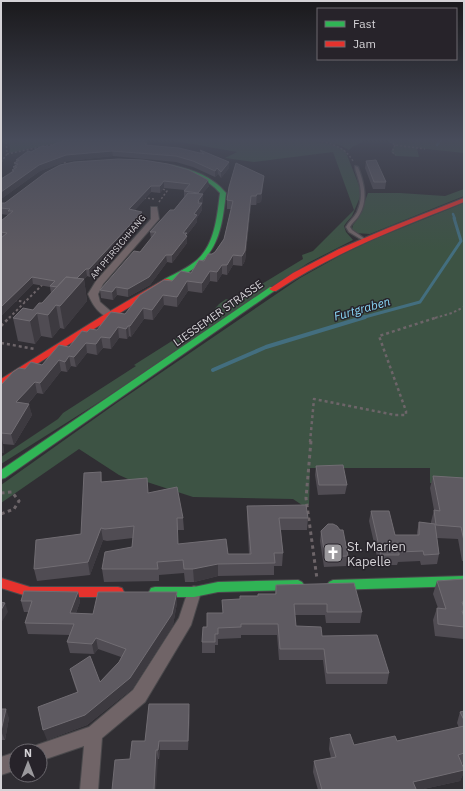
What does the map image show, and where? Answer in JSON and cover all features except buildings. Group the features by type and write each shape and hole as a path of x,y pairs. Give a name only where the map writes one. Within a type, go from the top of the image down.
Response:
{"street":[{"path":"1,383 110,315 191,268 208,253 223,202 223,193 220,188 204,176"},
{"name":"LIESSEMER STRASSE","path":"1,475 276,287 319,262 364,240 464,200"},
{"name":"AM PFIRSICHHANG","path":"110,315 96,303 93,294 99,283 155,219 154,209"},
{"path":"148,592 194,592 218,587 314,586 464,581"},
{"path":"1,583 30,592 124,592"},
{"path":"48,749 94,734 139,696 186,620 194,592"},
{"path":"89,790 94,734"}],"lane":[{"path":"359,176 364,188 363,198 356,217 348,227 350,231 364,240"}],"path":[{"path":"154,209 167,191 161,188 164,184"},
{"path":"1,326 44,282"},
{"path":"13,300 25,302"},
{"path":"314,586 306,498 314,399 395,415 406,415 406,411 379,336 452,313 464,307"},
{"path":"1,343 51,351"},
{"path":"1,493 12,492 19,500 14,509 1,514"}],"green space":[{"path":"342,176 355,176 360,188 360,197 352,216 344,226 346,232 353,240 308,263 104,399 1,464 1,457 58,419 63,413 136,366 134,365 205,320 219,304 226,299 234,301 303,259 302,255 313,251 354,210"},
{"path":"464,189 464,196 370,234 355,233 352,229 359,217 368,193 400,193 445,196"},
{"path":"464,203 464,485 430,483 430,468 310,468 309,505 302,505 293,499 193,497 147,482 148,488 119,475 79,449 1,503 1,485 118,402 300,278 341,255 377,238"}],"waterway":[{"name":"Furtgraben","path":"453,214 455,219"},
{"name":"Furtgraben","path":"361,318 420,302 461,241 454,218"},
{"name":"Furtgraben","path":"213,370 266,347 365,317"}],"traffic: fast":[{"path":"168,281 187,270 204,257 209,251 218,227 223,193 212,182 202,176"},
{"path":"1,475 273,289"},
{"path":"333,585 464,581"},
{"path":"155,592 194,592 218,587 298,585"}],"traffic: jam":[{"path":"273,289 295,275 342,250 390,229 464,200"},
{"path":"1,383 110,315 168,281"},
{"path":"1,583 30,592 118,592"}],"place":[{"name":"St. Marien Kapelle","path":"333,553"}]}
